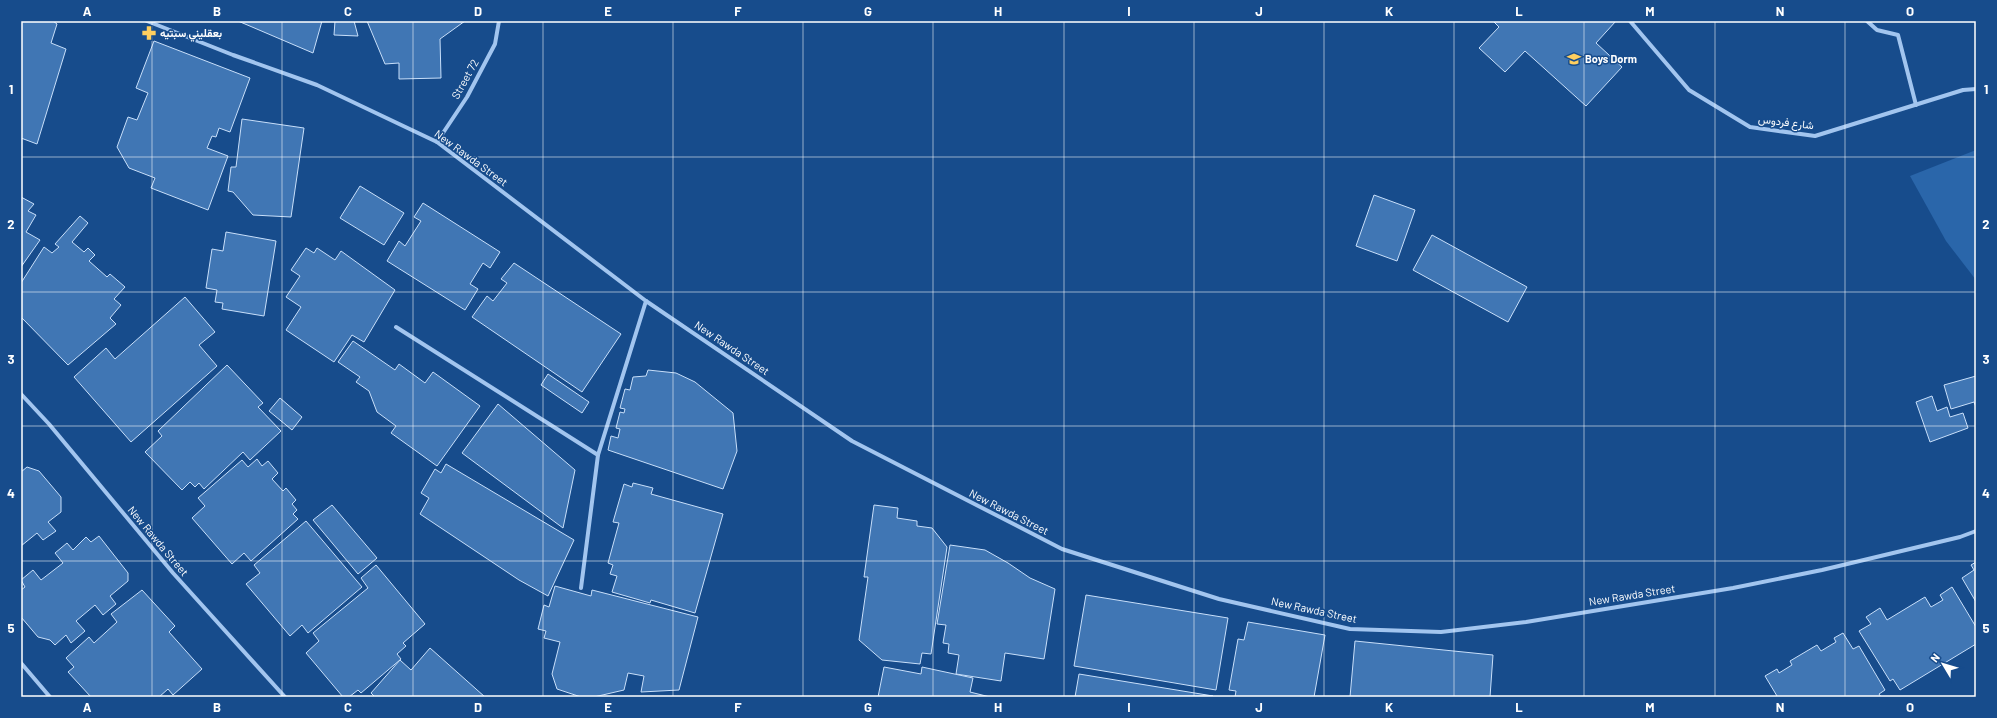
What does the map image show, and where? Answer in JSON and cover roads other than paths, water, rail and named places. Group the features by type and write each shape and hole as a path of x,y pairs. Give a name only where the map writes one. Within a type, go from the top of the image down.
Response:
{"street":[{"name":"New Rawda Street","path":"147,21 233,55 317,85 437,142 646,301 852,441 1062,549 1219,599 1350,628 1441,632 1526,622 1748,585 1960,537 1976,531"},
{"name":"Street 72","path":"437,142 467,97 495,44 499,21"},
{"name":"شارع فردوس","path":"1630,21 1689,90 1750,127 1815,136 1963,90 1976,89"},
{"path":"1867,21 1877,30 1898,35 1916,105"},
{"path":"581,588 598,455 646,301"},
{"path":"396,327 598,455"},
{"name":"New Rawda Street","path":"21,394 49,424 173,573 285,697"},
{"path":"21,663 50,697"}],"place":[{"name":"بعقليني سبتيه","path":"149,33"},
{"name":"Boys Dorm","path":"1574,59"}]}
